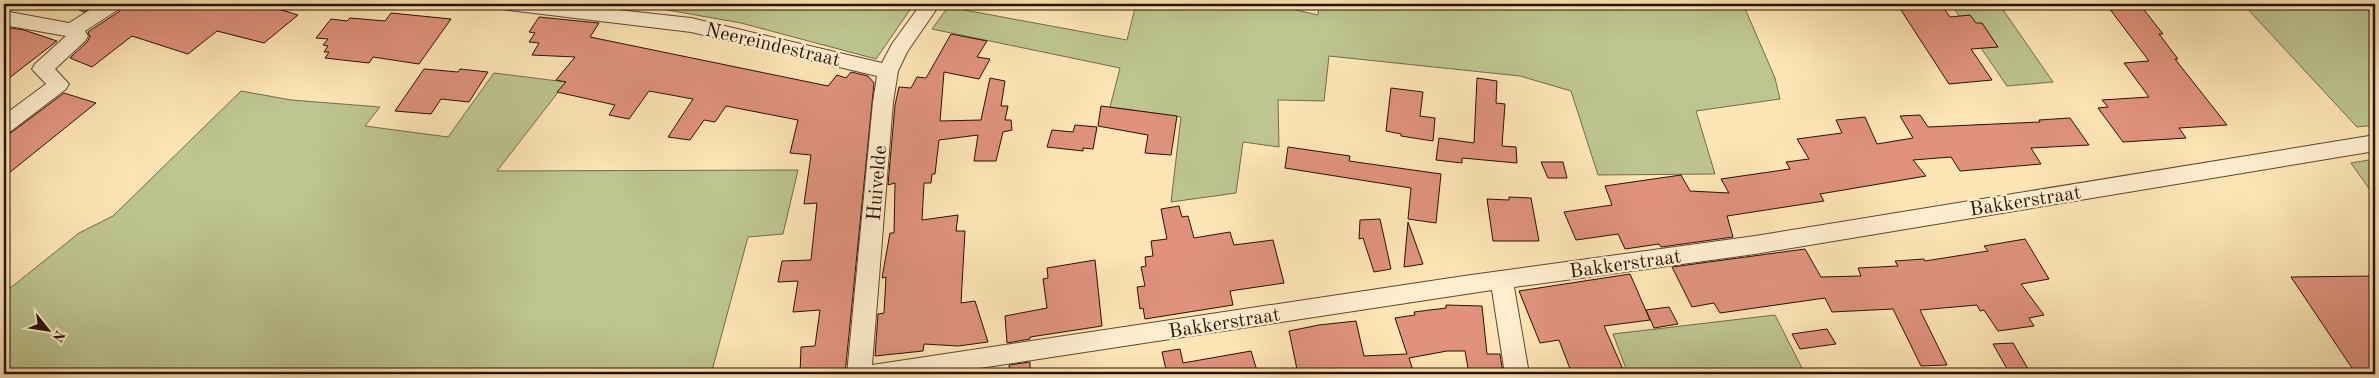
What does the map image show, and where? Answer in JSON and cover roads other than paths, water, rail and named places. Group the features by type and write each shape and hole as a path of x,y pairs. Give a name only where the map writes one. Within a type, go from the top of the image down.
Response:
{"street":[{"path":"72,30 112,4"},
{"name":"Neereindestraat","path":"509,4 691,25 888,71"},
{"name":"Huivelde","path":"859,374 883,102 888,71 899,49 931,4"},
{"path":"4,18 72,30 78,36 42,70 59,84 4,126"},
{"name":"Bakkerstraat","path":"874,374 1502,280 1755,245 2375,143"},
{"path":"1502,280 1517,374"}]}
